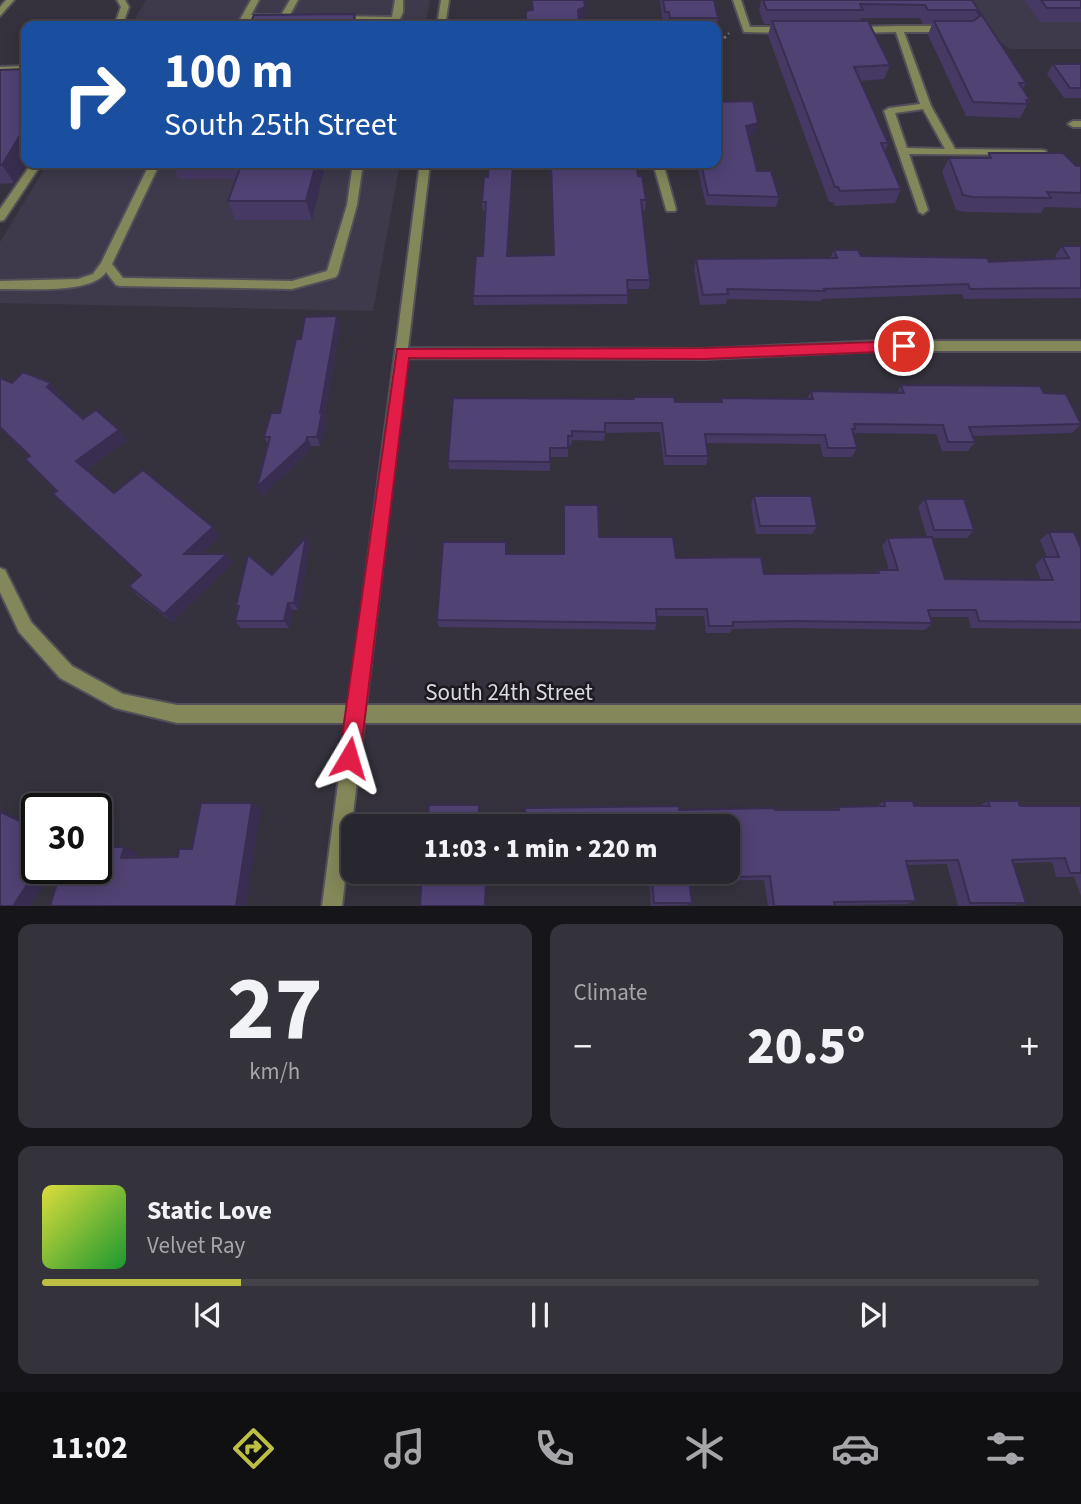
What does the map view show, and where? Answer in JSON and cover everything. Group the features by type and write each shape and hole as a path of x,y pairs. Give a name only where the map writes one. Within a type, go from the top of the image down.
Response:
{"street":[{"path":"0,13 10,0"},
{"path":"120,21 125,7 121,0"},
{"path":"244,21 255,0"},
{"path":"284,18 295,0"},
{"path":"395,21 399,0"},
{"path":"442,21 445,0"},
{"path":"737,0 747,30 802,30"},
{"path":"253,21 298,18"},
{"path":"326,18 367,21"},
{"path":"899,29 926,106 952,152"},
{"path":"844,30 954,29"},
{"path":"0,69 21,69"},
{"path":"923,210 889,111 926,106"},
{"path":"903,151 1047,153"},
{"path":"0,217 34,168"},
{"path":"0,285 79,283 97,277 107,264 153,168"},
{"path":"107,264 120,282 292,285 332,274 352,205 357,168"},
{"path":"332,905 424,168"},
{"path":"659,168 671,209"},
{"path":"0,196 17,195"},
{"path":"402,353 704,354 878,346 1081,346"},
{"name":"South 24th Street","path":"0,575 25,627 66,672 121,702 177,714 1081,714"}],"shaded area":[{"path":"146,0 430,0 426,21 134,21"},
{"path":"970,0 1081,0 1081,49 1010,49 992,35"},
{"path":"45,168 399,168 373,311 0,303 0,242"}],"building":[{"path":"532,0 584,0 585,7 578,10 579,21 526,21 526,11 533,10"},
{"path":"663,0 714,0 718,18 670,18 669,12 665,12"},
{"path":"763,0 972,0 1026,83 1019,83 1030,100 1026,100 1028,104 973,102 934,21 973,21 980,16 976,10 928,10 925,5 860,4 863,10 767,10"},
{"path":"1041,0 1081,0 1081,8 1047,8"},
{"path":"355,14 353,21 251,21 254,15"},
{"path":"772,21 868,21 890,65 854,67 888,143 881,143 901,189 840,191 835,187"},
{"path":"1053,64 1081,64 1081,88 1070,88"},
{"path":"21,69 21,133 2,165 0,165 0,70"},
{"path":"753,101 758,123 746,126 757,171 771,171 779,197 708,195 702,168 721,168 721,102"},
{"path":"989,153 1063,153 1076,166 1081,166 1081,193 1047,192 1051,198 963,195 949,158 991,158"},
{"path":"240,168 315,168 306,201 228,201"},
{"path":"489,168 513,168 507,256 554,255 551,168 637,168 638,176 642,176 646,200 641,200 650,280 627,280 628,295 473,296 476,256 483,256 486,202 482,202 484,177 488,177"},
{"path":"1062,246 1081,246 1081,288 970,289 968,284 824,289 825,291 727,289 728,294 703,295 696,259 837,258 834,250 858,250 861,256 987,258 989,262 1069,258"},
{"path":"337,316 317,437 307,437 306,442 257,487 270,437 264,437 271,413 280,413 296,339 301,339 305,317"},
{"path":"23,372 51,383 47,387 83,419 96,410 119,430 76,461 114,493 143,470 213,527 184,554 227,554 164,614 129,586 141,575 53,494 57,491 25,459 30,456 0,427 0,378 12,383"},
{"path":"901,385 1040,386 1044,393 1066,394 1081,424 969,427 975,442 948,442 943,425 854,424 855,429 852,429 857,448 828,448 825,435 705,434 708,456 666,456 662,423 605,423 605,432 572,431 572,436 568,436 568,448 550,448 550,462 448,461 453,398 674,397 675,402 722,402 721,398 813,399 811,391 904,393"},
{"path":"754,496 811,496 817,526 760,526"},
{"path":"925,499 964,499 974,530 934,530"},
{"path":"564,505 598,505 599,537 673,537 676,558 761,557 764,574 879,573 878,570 898,570 888,538 932,537 945,579 1053,580 1043,557 1059,557 1049,532 1074,532 1081,548 1081,622 979,621 976,610 928,610 932,623 796,621 733,622 733,626 709,626 707,609 656,609 657,623 437,620 443,542 506,542 506,554 564,554"},
{"path":"306,537 294,603 288,603 284,621 235,621 248,555 272,575"},
{"path":"884,801 913,801 914,806 990,806 988,801 1018,801 1020,806 1081,806 1081,873 1070,873 1065,858 1012,860 1026,903 970,903 958,860 906,861 916,901 834,902 835,906 774,906 770,876 740,877 740,814 525,814 525,808 679,806 679,810 839,810 839,807 885,806"},
{"path":"201,803 252,803 236,906 50,906 57,884 112,884 112,847 124,847 121,858 178,857 179,849 192,849"},
{"path":"429,805 479,805 479,814 428,814"},
{"path":"0,812 21,822 21,884 27,884 13,906 0,906"},
{"path":"421,884 486,884 485,906 420,906"},
{"path":"652,884 690,884 692,903 654,903"}],"route":[{"path":"349,758 402,353 704,354 904,346"}]}
